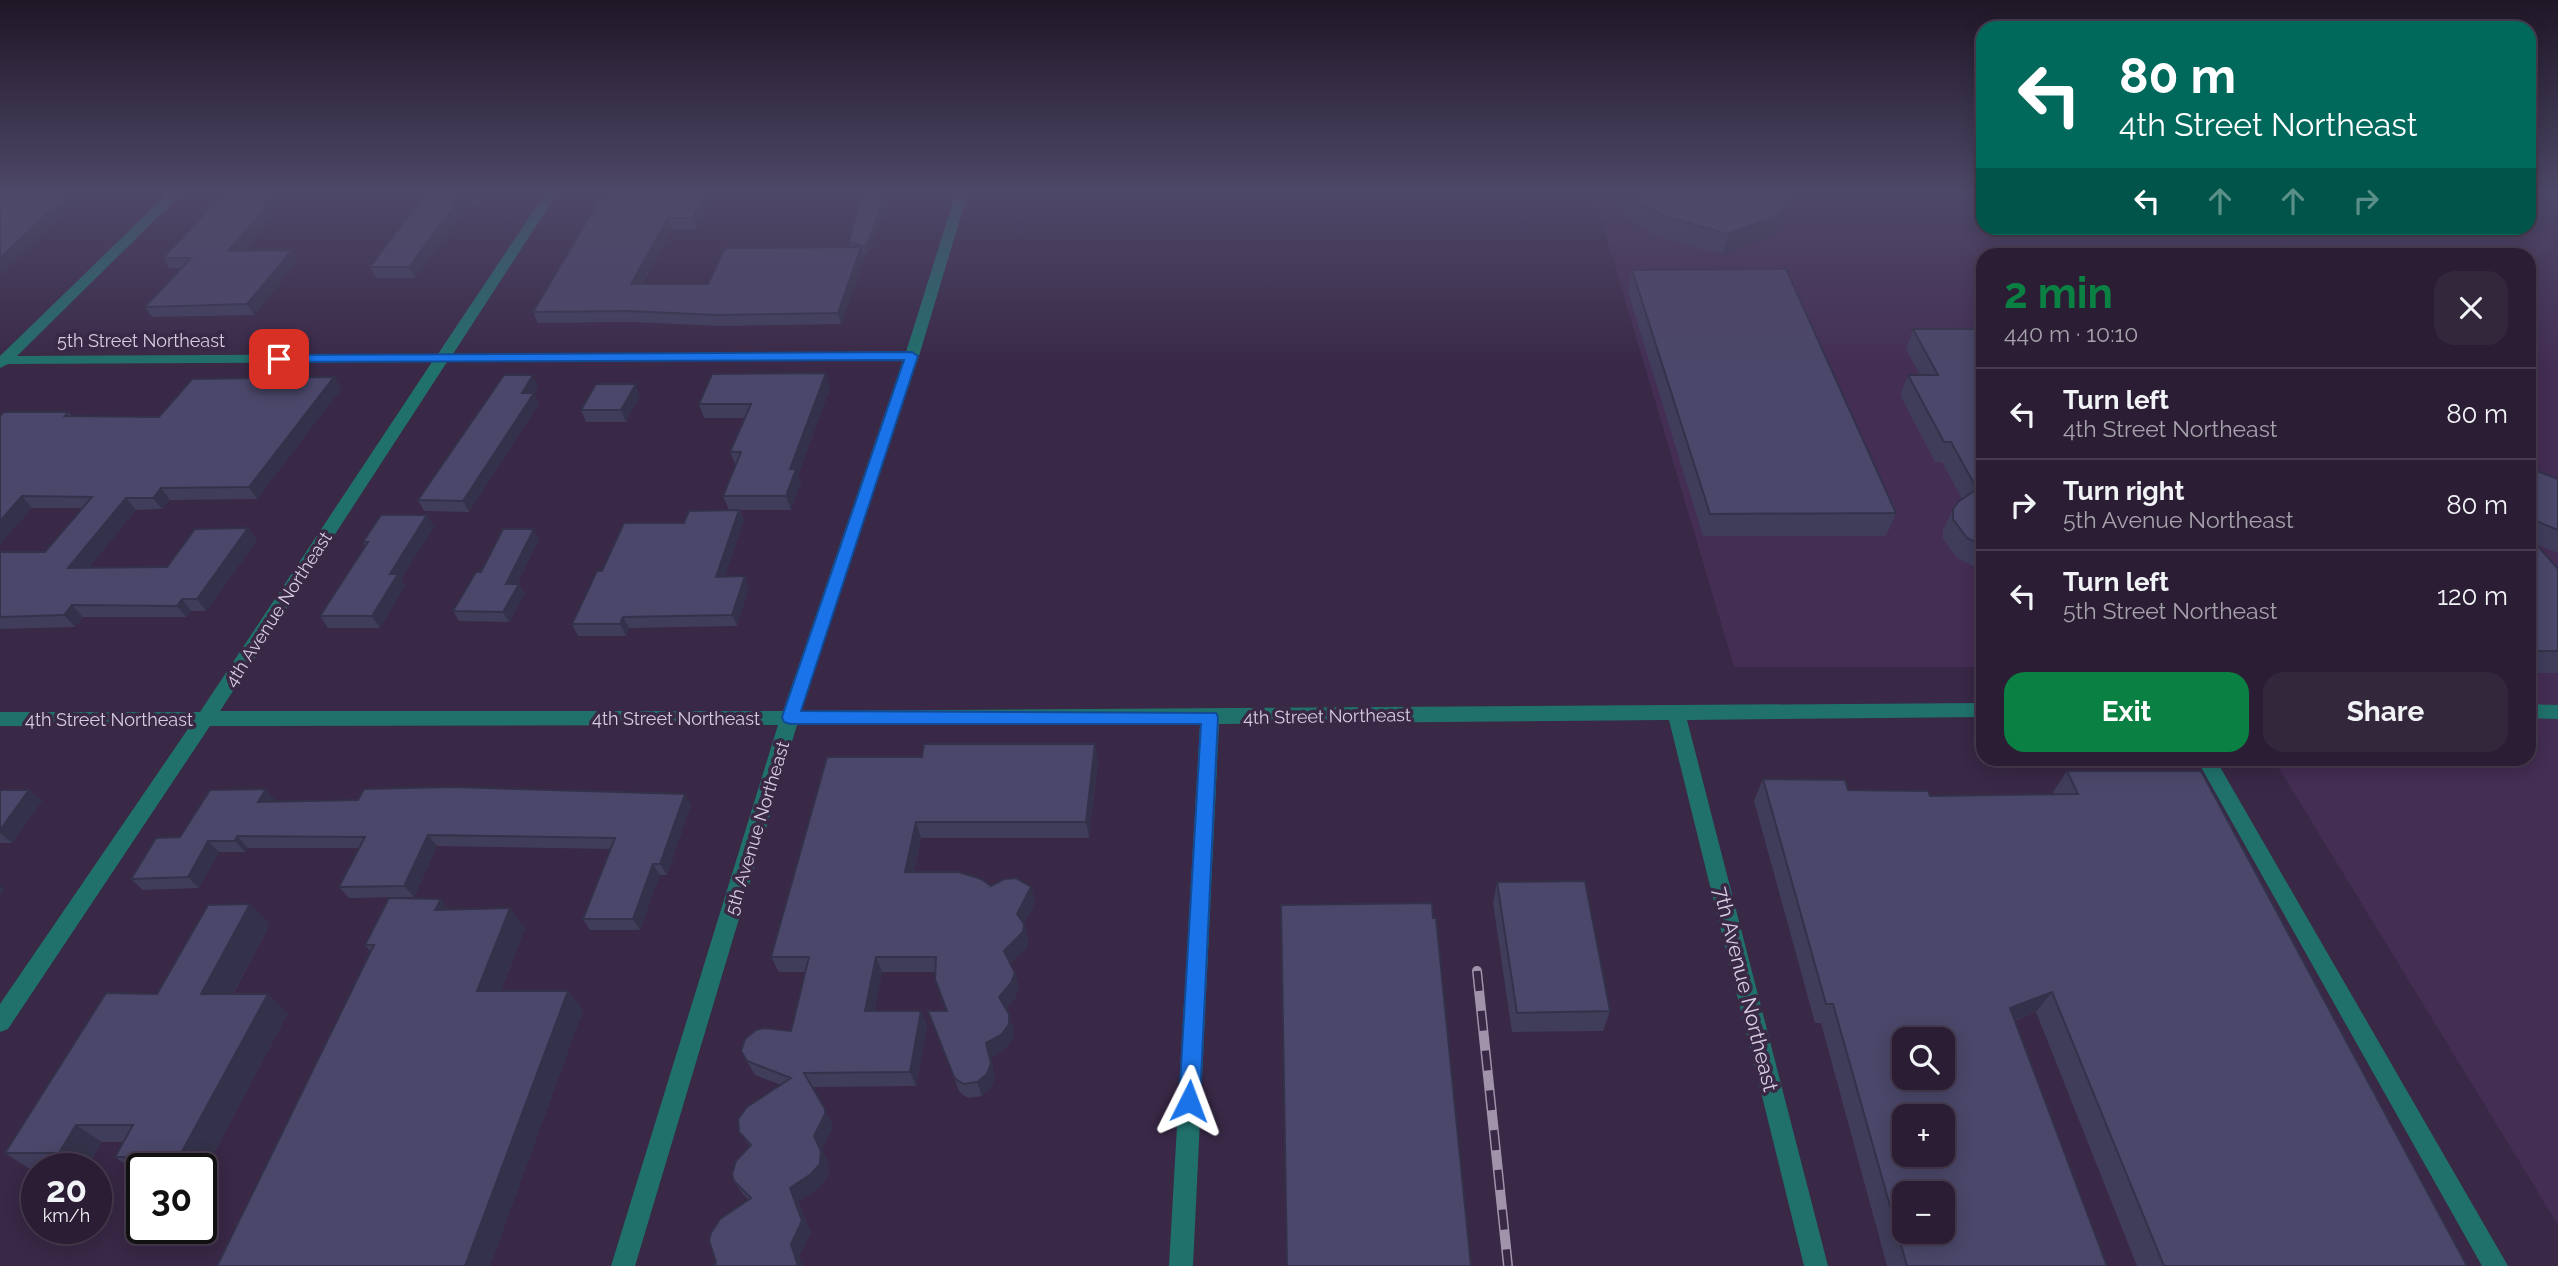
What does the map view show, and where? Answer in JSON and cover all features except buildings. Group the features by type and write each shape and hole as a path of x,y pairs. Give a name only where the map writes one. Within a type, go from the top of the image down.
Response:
{"street":[{"path":"2,361 116,251"},
{"name":"4th Avenue Northeast","path":"0,1022 205,719 514,251"},
{"name":"5th Avenue Northeast","path":"623,1266 790,717 912,356 944,251"},
{"name":"5th Street Northeast","path":"2,361 912,356"},
{"name":"4th Street Northeast","path":"0,719 1210,717 1976,710"},
{"path":"2536,710 2558,712"},
{"name":"7th Avenue Northeast","path":"1676,712 1816,1266"},
{"path":"1181,1266 1210,717"},
{"path":"2209,766 2496,1266"}],"shaded area":[{"path":"1611,251 1976,251 1976,667 1734,667"},
{"path":"2536,251 2558,251 2558,1225 2278,766 2536,766"}],"railway":[{"path":"1477,971 1508,1266"}],"route":[{"path":"279,359 912,356 790,717 1210,717 1189,1101"}]}
